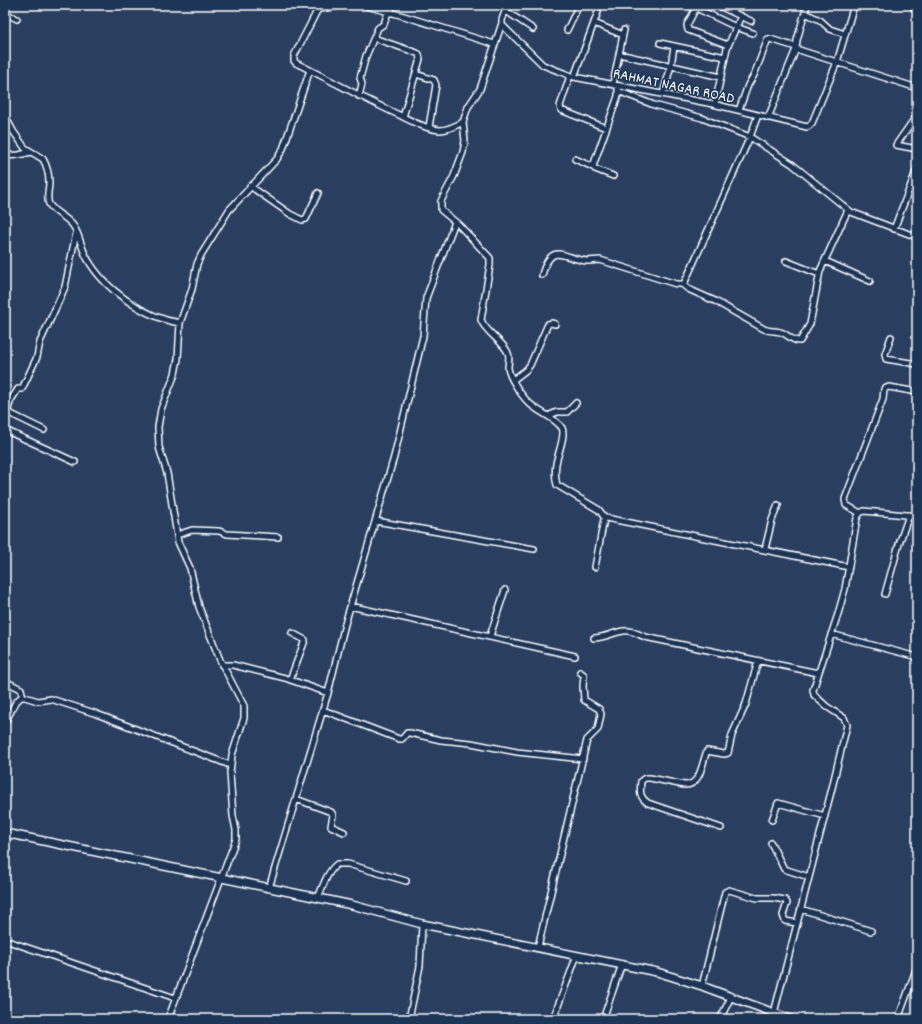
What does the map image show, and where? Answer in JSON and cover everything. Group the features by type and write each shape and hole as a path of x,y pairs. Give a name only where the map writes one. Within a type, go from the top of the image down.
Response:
{"street":[{"path":"313,5 318,9 346,5"},
{"path":"363,5 494,44"},
{"path":"359,96 362,84 360,76 366,56 378,28 384,24 390,13 392,5"},
{"path":"566,30 579,5"},
{"path":"690,5 736,27 753,33"},
{"path":"717,5 751,21"},
{"path":"768,118 796,48 808,5"},
{"path":"837,62 854,5"},
{"path":"534,29 507,8 480,89 468,107 463,122 465,141 463,152 454,176 440,204 441,210 490,258 481,320 508,351 508,369 513,380 528,403 548,416 561,428 563,433 556,468 557,485 599,510 605,518 849,567"},
{"path":"696,8 687,25 688,30 728,45"},
{"path":"318,9 294,58 296,63 359,96 403,117 429,127 445,129 463,122"},
{"path":"5,12 17,19"},
{"path":"598,12 560,106 561,110 606,128"},
{"path":"805,13 820,20 830,29 845,34"},
{"path":"715,104 728,45 741,16"},
{"name":"RAHMAT NAGAR ROAD","path":"502,23 504,27 543,65 572,76 715,104 803,126 809,126 812,123 837,62"},
{"path":"593,167 618,91 615,84 624,32 594,23"},
{"path":"374,38 419,54 420,59 403,117"},
{"path":"739,110 768,39 917,88"},
{"path":"660,43 725,57"},
{"path":"663,94 671,66 674,46"},
{"path":"619,54 721,77"},
{"path":"168,1019 235,843 237,834 233,816 230,765 244,718 244,711 242,701 222,665 199,607 190,568 180,547 168,479 159,447 158,427 163,403 175,374 180,323 192,289 197,264 223,217 277,158 283,149 310,70"},
{"path":"416,74 434,80 436,85 429,127"},
{"path":"618,91 649,104 702,118 750,138 792,164 854,214 917,237"},
{"path":"683,285 750,138 758,115"},
{"path":"917,115 896,145 917,149"},
{"path":"5,116 22,146 42,157 45,162 49,179 49,203 74,226 84,254 89,263 108,285 129,302 170,322 180,323"},
{"path":"5,156 31,152"},
{"path":"575,159 614,176"},
{"path":"894,229 917,169"},
{"path":"250,186 292,215 302,220 306,219 318,194"},
{"path":"542,275 548,260 554,255 561,254 588,261 600,260 683,285 768,331 775,330 798,342 802,340 810,324 819,274 848,210"},
{"path":"268,888 328,693 350,606 394,457 423,336 426,298 454,222"},
{"path":"44,430 6,411 18,388 22,389 37,357 40,342 62,295 68,278 76,232"},
{"path":"786,261 819,274"},
{"path":"825,261 870,281"},
{"path":"513,380 528,368 548,324 554,324"},
{"path":"891,337 885,354 886,359 917,364"},
{"path":"917,392 889,388 884,389 883,399 845,499 846,505 860,512 864,511 917,516"},
{"path":"548,416 557,412 567,412 576,403"},
{"path":"5,430 76,462"},
{"path":"765,549 772,520 778,505"},
{"path":"774,1013 847,725 844,718 830,709 814,695 813,690 842,599 857,518 860,512"},
{"path":"885,594 909,515"},
{"path":"595,567 605,518"},
{"path":"376,521 534,550"},
{"path":"177,535 192,530 220,531 227,534 278,537"},
{"path":"490,636 505,590"},
{"path":"350,606 575,656"},
{"path":"594,638 628,630 645,637 818,673"},
{"path":"290,680 305,640 292,633"},
{"path":"831,634 917,657"},
{"path":"721,828 648,803 641,797 641,782 645,778 650,778 684,785 692,784 696,780 702,767 707,750 724,754 728,753 732,735 748,698 758,661"},
{"path":"222,665 233,665 290,680 328,693"},
{"path":"538,947 587,740 598,729 601,714 599,709 584,700 584,675 580,672"},
{"path":"5,681 21,689 23,697"},
{"path":"5,722 19,698 23,697 38,701 50,698 94,713 230,765"},
{"path":"323,710 399,739 403,739 410,733 441,740 471,742 517,752 583,759"},
{"path":"296,799 331,812 333,815 331,826 344,832"},
{"path":"772,820 778,803 825,816"},
{"path":"5,833 352,904 422,924 576,954 657,972 702,986 790,1019"},
{"path":"771,843 784,869 809,877"},
{"path":"318,898 328,875 337,864 348,864 406,881"},
{"path":"702,986 725,892 729,890 757,898 785,900 787,903 783,915 784,920 797,923"},
{"path":"801,909 870,930"},
{"path":"409,1019 420,966 422,924"},
{"path":"5,940 175,998"},
{"path":"553,1019 568,981 576,954"},
{"path":"603,1019 622,964"},
{"path":"898,1019 917,967"},
{"path":"720,1019 731,997"}]}
